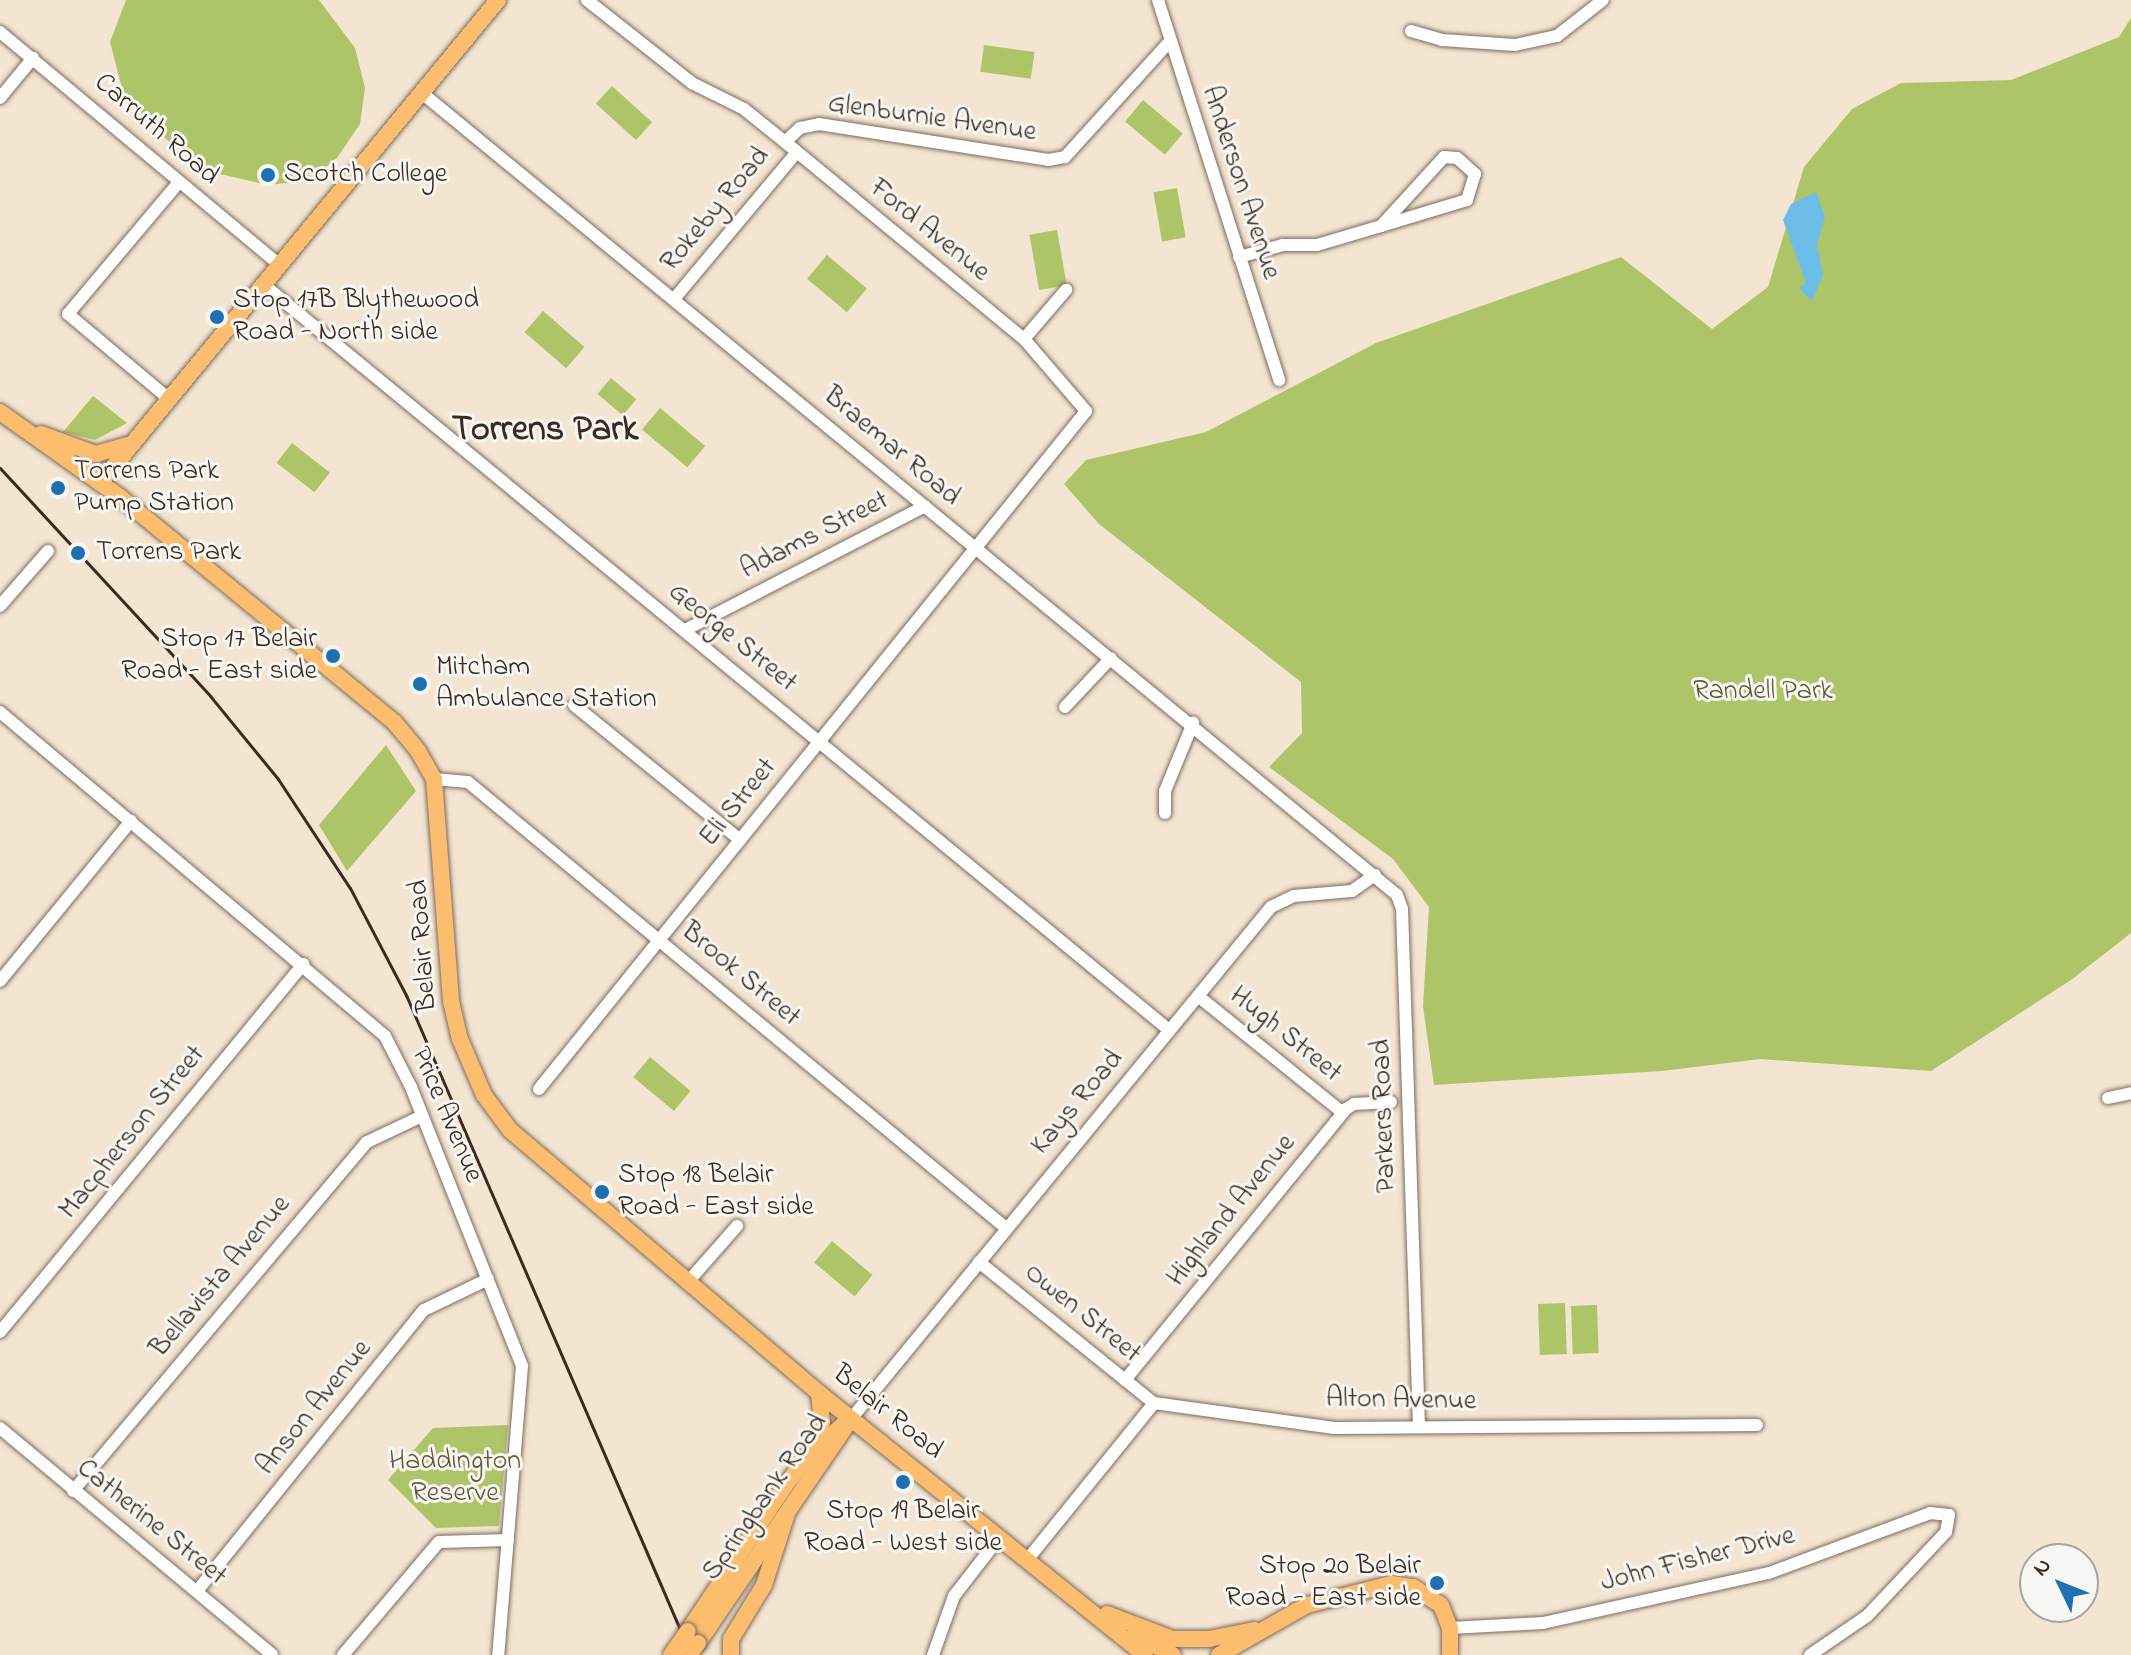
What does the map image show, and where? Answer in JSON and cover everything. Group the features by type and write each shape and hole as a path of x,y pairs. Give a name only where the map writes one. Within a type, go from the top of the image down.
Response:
{"main road":[{"path":"100,483 498,0"},
{"path":"0,412 100,483 394,722 434,779"},
{"path":"21,426 96,454 108,455 139,438"},
{"name":"Belair Road","path":"434,779 451,1001 477,1081 510,1130 819,1393 1145,1655"},
{"path":"806,1458 822,1422 819,1393"},
{"name":"Springbank Road","path":"692,1643 806,1458 851,1419"},
{"name":"Springbank Road","path":"671,1655 692,1643 717,1615 851,1419"},
{"path":"731,1655 731,1639 764,1585 788,1509"},
{"name":"Belair Road","path":"1219,1655 1267,1627 1346,1591 1391,1584 1435,1599 1450,1628"},
{"name":"Belair Road","path":"1071,1595 1119,1621 1158,1637 1185,1640 1267,1627"},
{"path":"717,1615 744,1614"},
{"path":"1119,1621 1145,1644 1173,1655"},
{"path":"1450,1628 1450,1655"}],"street":[{"name":"Ford Avenue","path":"587,0 692,83 744,109 785,142 1024,339 1086,411 976,548"},
{"name":"Anderson Avenue","path":"1158,0 1279,380"},
{"path":"1411,31 1442,40 1515,45 1557,36 1603,0"},
{"name":"Carruth Road","path":"0,32 280,265"},
{"name":"Glenburnie Avenue","path":"785,142 800,128 819,124 1048,160 1065,157 1170,41"},
{"path":"0,98 33,58"},
{"name":"Braemar Road","path":"422,93 1331,836"},
{"name":"Rokeby Road","path":"674,299 796,153"},
{"path":"1239,257 1283,245 1317,245 1381,226 1467,200 1475,174 1457,158 1444,157 1381,226"},
{"path":"169,399 68,314 179,182"},
{"name":"George Street","path":"264,285 1169,1030"},
{"path":"1024,339 1066,290"},
{"name":"Adams Street","path":"685,630 925,506"},
{"name":"Eli Street","path":"539,1089 976,548"},
{"path":"0,606 48,551"},
{"path":"1065,707 1111,658"},
{"path":"574,705 740,840"},
{"name":"Price Avenue","path":"0,712 385,1036 422,1116 522,1366 498,1655"},
{"path":"1165,813 1165,791 1193,723"},
{"name":"Brook Street","path":"434,779 468,782 1006,1228"},
{"path":"0,981 131,821"},
{"name":"Parkers Road","path":"1331,836 1397,895 1402,909 1419,1426"},
{"name":"Kays Road","path":"851,1419 1169,1030 1281,899 1352,891 1375,875"},
{"path":"0,956 12,966"},
{"name":"Macpherson Street","path":"0,1332 303,964"},
{"name":"Hugh Street","path":"1198,996 1342,1112"},
{"path":"2108,1098 2131,1093"},
{"path":"1342,1112 1354,1104 1391,1102"},
{"name":"Highland Avenue","path":"1125,1380 1342,1112"},
{"name":"Bellavista Avenue","path":"73,1491 367,1142 422,1116"},
{"path":"687,1283 737,1226"},
{"name":"Owen Street","path":"979,1262 1154,1403"},
{"name":"Anson Avenue","path":"197,1591 424,1310 488,1279"},
{"path":"1027,1560 1154,1403"},
{"name":"Alton Avenue","path":"1154,1403 1334,1428 1757,1425"},
{"name":"Catherine Street","path":"0,1428 272,1655"},
{"name":"John Fisher Drive","path":"1450,1628 1543,1623 1769,1573 1930,1513 1945,1511 1950,1517 1946,1532 1867,1616 1810,1655"},
{"path":"933,1655 954,1596 999,1538"},
{"path":"343,1655 439,1542 508,1540"},
{"path":"249,1655 258,1644"}],"green space":[{"name":"Scotch College","path":"126,0 319,0 355,48 365,88 360,124 337,158 310,180 268,185 207,171 161,135 123,92 110,42"},
{"name":"Randell Park","path":"2131,18 2131,933 2071,980 1931,1071 1760,1059 1662,1071 1434,1085 1423,1006 1429,907 1393,859 1269,767 1302,733 1301,682 1099,524 1064,484 1086,460 1206,432 1376,343 1621,257 1712,329 1768,287 1804,167 1852,109 1901,83 2011,80 2119,37"},
{"path":"984,45 1035,52 1031,79 980,72"},
{"path":"612,86 652,122 636,140 596,104"},
{"path":"1143,100 1183,133 1165,155 1125,121"},
{"path":"1177,188 1186,237 1162,241 1153,192"},
{"path":"1057,230 1067,285 1039,290 1029,235"},
{"path":"827,255 867,288 847,312 807,279"},
{"path":"543,311 585,347 566,368 525,332"},
{"path":"611,378 636,399 623,415 598,394"},
{"path":"93,396 127,423 95,440 63,432"},
{"path":"660,408 705,446 687,467 642,429"},
{"path":"292,443 330,473 314,492 277,463"},
{"path":"386,745 416,791 347,871 319,825"},
{"path":"650,1057 691,1091 674,1111 633,1077"},
{"path":"832,1241 873,1275 855,1297 814,1262"},
{"path":"1565,1303 1567,1354 1540,1355 1538,1304"},
{"path":"1597,1305 1599,1353 1573,1354 1571,1306"},
{"name":"Haddington Reserve","path":"508,1425 499,1526 436,1528 388,1480 433,1428"}],"water":[{"path":"1816,192 1825,217 1817,244 1823,276 1812,301 1799,288 1806,283 1783,220 1791,204"}],"railway":[{"path":"0,468 211,697 278,779 350,888 406,995 691,1655"}],"place":[{"name":"Scotch College","path":"268,175"},
{"name":"Stop 17B Blythewood Road - North side","path":"217,317"},
{"name":"Torrens Park Pump Station","path":"58,488"},
{"name":"Torrens Park","path":"78,553"},
{"name":"Stop 17 Belair Road - East side","path":"333,656"},
{"name":"Mitcham Ambulance Station","path":"420,684"},
{"name":"Stop 18 Belair Road - East side","path":"602,1192"},
{"name":"Stop 19 Belair Road - West side","path":"903,1482"},
{"name":"Stop 20 Belair Road - East side","path":"1437,1583"}],"district":[{"name":"Torrens Park","path":"545,431"}]}
